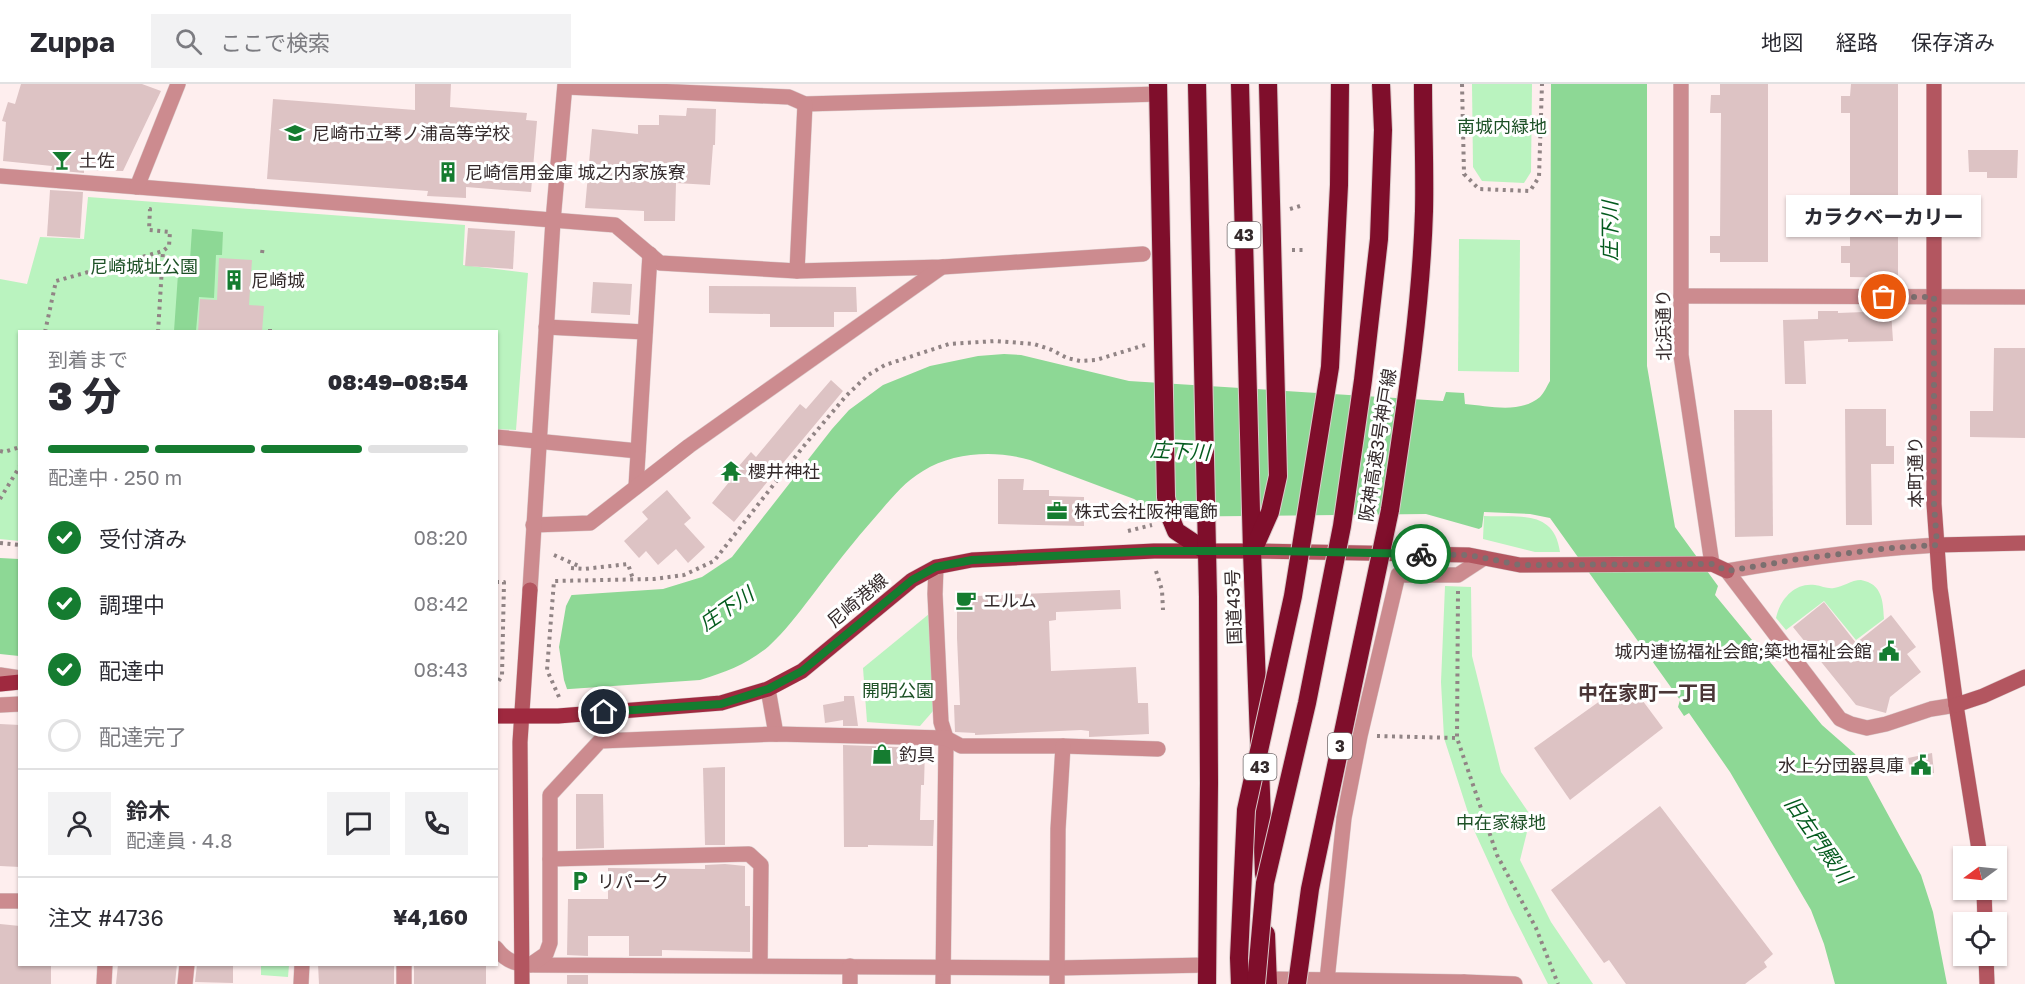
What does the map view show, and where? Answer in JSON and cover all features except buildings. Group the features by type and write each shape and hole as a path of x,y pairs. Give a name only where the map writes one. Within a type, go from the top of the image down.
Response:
{"highway":[{"name":"国道43号","path":"1197,84 1209,783 1207,984"},
{"name":"国道43号","path":"1240,84 1264,982"},
{"path":"1252,551 1270,512 1278,476 1268,84"},
{"path":"1240,984 1239,958 1246,810 1293,596 1330,367 1339,185 1340,84"},
{"name":"阪神高速3号神戸線","path":"1264,982 1265,884 1307,703 1342,526 1363,380 1379,239 1383,130 1381,84"},
{"name":"阪神高速3号神戸線","path":"1297,984 1310,889 1390,510 1409,388 1424,213 1423,84"},
{"path":"1159,89 1166,497 1169,514 1176,531 1206,551"}],"main road":[{"name":"尼崎港線","path":"498,716 558,716 721,704 768,689 802,671 912,580 936,567 972,560 1154,551 1252,551"},
{"path":"0,684 18,680"}],"street":[{"path":"137,187 178,84"},
{"name":"北浜通り","path":"1681,84 1681,355 1707,564"},
{"name":"本町通り","path":"1934,84 1934,504 1940,588 1978,846"},
{"path":"522,984 526,965 520,803 521,716 553,221 566,86 789,97 805,104 1159,89"},
{"path":"797,271 805,104"},
{"path":"0,176 615,225 660,263 797,271 942,267 1143,254"},
{"path":"636,487 650,254"},
{"path":"533,525 590,523 689,446 942,267"},
{"path":"1681,296 2025,297"},
{"path":"546,327 645,332"},
{"path":"498,437 638,451"},
{"path":"1252,551 1469,555 1520,565 1707,564 1727,571 1799,559 1890,548 2025,543"},
{"path":"1327,980 1344,818 1360,736 1398,575 1458,575 1484,558"},
{"path":"936,567 935,594 941,722 946,738 943,984"},
{"path":"1727,571 1840,719 1851,724 1867,728 1886,724 1931,709 1956,705 1983,696 2025,677"},
{"path":"0,675 18,680"},
{"path":"768,689 776,734"},
{"path":"0,705 18,704"},
{"path":"526,965 546,954 550,943 550,795 600,741 776,734 946,738 961,746 1158,749"},
{"path":"1057,984 1059,829 1063,746"},
{"path":"550,859 749,854 761,865 760,965"},
{"path":"0,901 18,901"},
{"path":"498,950 505,959 526,965 1057,968 1207,965"},
{"path":"104,984 105,966"},
{"path":"185,984 187,966"},
{"path":"301,984 302,966"},
{"path":"404,966 404,984"},
{"path":"850,966 850,984"},
{"path":"1986,966 1987,984"},
{"path":"1264,982 1327,980 1515,984"}],"path":[{"path":"1462,84 1464,174 1479,189 1530,191 1539,177 1542,84"},
{"path":"45,330 56,281 164,251 169,246 170,232 149,230 150,209 140,208"},
{"path":"262,253 263,247"},
{"path":"1291,250 1303,250"},
{"path":"158,330 164,251"},
{"path":"559,697 547,670 554,581 654,579 684,575 714,561 846,396 868,375 885,365 949,344 996,341 1034,344 1080,361 1096,360 1148,344"},
{"path":"0,451 18,448"},
{"path":"0,499 18,469"},
{"path":"1128,531 1152,525"},
{"path":"0,543 18,545"},
{"path":"554,555 584,569"},
{"path":"571,568 584,569 628,564 633,579"},
{"path":"1156,571 1162,590 1162,610"},
{"path":"1458,575 1457,738 1497,855 1536,928 1558,984"},
{"path":"498,582 504,582 502,676 498,682"},
{"path":"1360,736 1457,738"}],"green space":[{"name":"南城内緑地","path":"1472,84 1532,84 1531,172 1524,183 1482,181 1473,167"},
{"name":"尼崎城址公園","path":"88,197 465,225 463,265 528,273 516,430 498,429 498,330 18,330 18,541 0,539 0,279 27,284 40,237 84,239"},
{"path":"1459,239 1520,240 1519,372 1458,371"},
{"path":"1484,516 1532,518 1542,522 1550,528 1556,538 1560,552 1535,552 1483,539"},
{"path":"1861,580 1873,585 1880,594 1884,619 1856,640 1824,601 1786,630 1776,618 1785,598 1801,586 1815,585 1834,588"},
{"name":"中在家緑地","path":"1445,586 1471,587 1472,656 1501,772 1531,816 1520,860 1551,922 1593,984 1548,984 1473,828 1444,738 1441,682"},
{"name":"開明公園","path":"929,614 933,711 920,726 867,722 863,668"},
{"path":"261,966 289,966 288,977 261,975"}],"water":[{"path":"1551,84 1647,84 1647,366 1675,527 1718,586 1715,595 1822,725 1855,754 1921,875 1933,912 1947,984 1835,984 1824,944 1811,910 1730,772 1689,713 1684,716 1678,707 1680,700 1550,518 1530,514 1484,512 1482,527 1479,529 1426,514 1144,517 1141,503 1134,499 1030,460 989,454 961,457 935,465 916,475 904,486 852,545 786,628 769,646 745,663 700,680 498,694 498,600 663,589 702,577 732,557 849,410 883,385 930,366 978,356 1021,355 1129,381 1443,401 1446,392 1464,393 1465,404 1494,407 1523,406 1532,402 1540,397 1550,381"},
{"path":"192,229 223,232 222,255 216,255 214,298 199,297 196,330 174,330 179,260 190,260"},
{"path":"0,558 18,559 18,656 0,654"}],"pier":[{"path":"573,592 566,606 559,647 568,692 498,697 498,597"}],"way so far":[{"path":"1421,554 1469,555 1520,565 1713,564 1727,571 1799,559 1937,545 1934,504 1934,297 1884,297"}],"place":[{"name":"尼崎市立琴ノ浦高等学校","path":"295,133"},
{"name":"土佐","path":"62,160"},
{"name":"尼崎信用金庫 城之内家族寮","path":"448,172"},
{"name":"尼崎城","path":"234,280"},
{"name":"カラクベーカリー","path":"1884,297"},
{"name":"櫻井神社","path":"731,471"},
{"name":"株式会社阪神電飾","path":"1057,511"},
{"name":"エルム","path":"966,600"},
{"name":"城内連協福祉会館;築地福祉会館","path":"1889,651"},
{"name":"釣具","path":"882,754"},
{"name":"水上分団器具庫","path":"1921,765"},
{"name":"リパーク","path":"580,881"}],"district":[{"name":"中在家町一丁目","path":"1648,692"}],"route":[{"path":"604,712 721,704 768,689 802,671 912,580 936,567 972,560 1154,551 1421,554"}],"water label":[{"name":"庄下川","path":"1609,231"},
{"name":"庄下川","path":"1180,450"},
{"name":"庄下川","path":"726,608"},
{"name":"旧左門殿川","path":"1819,839"}]}
